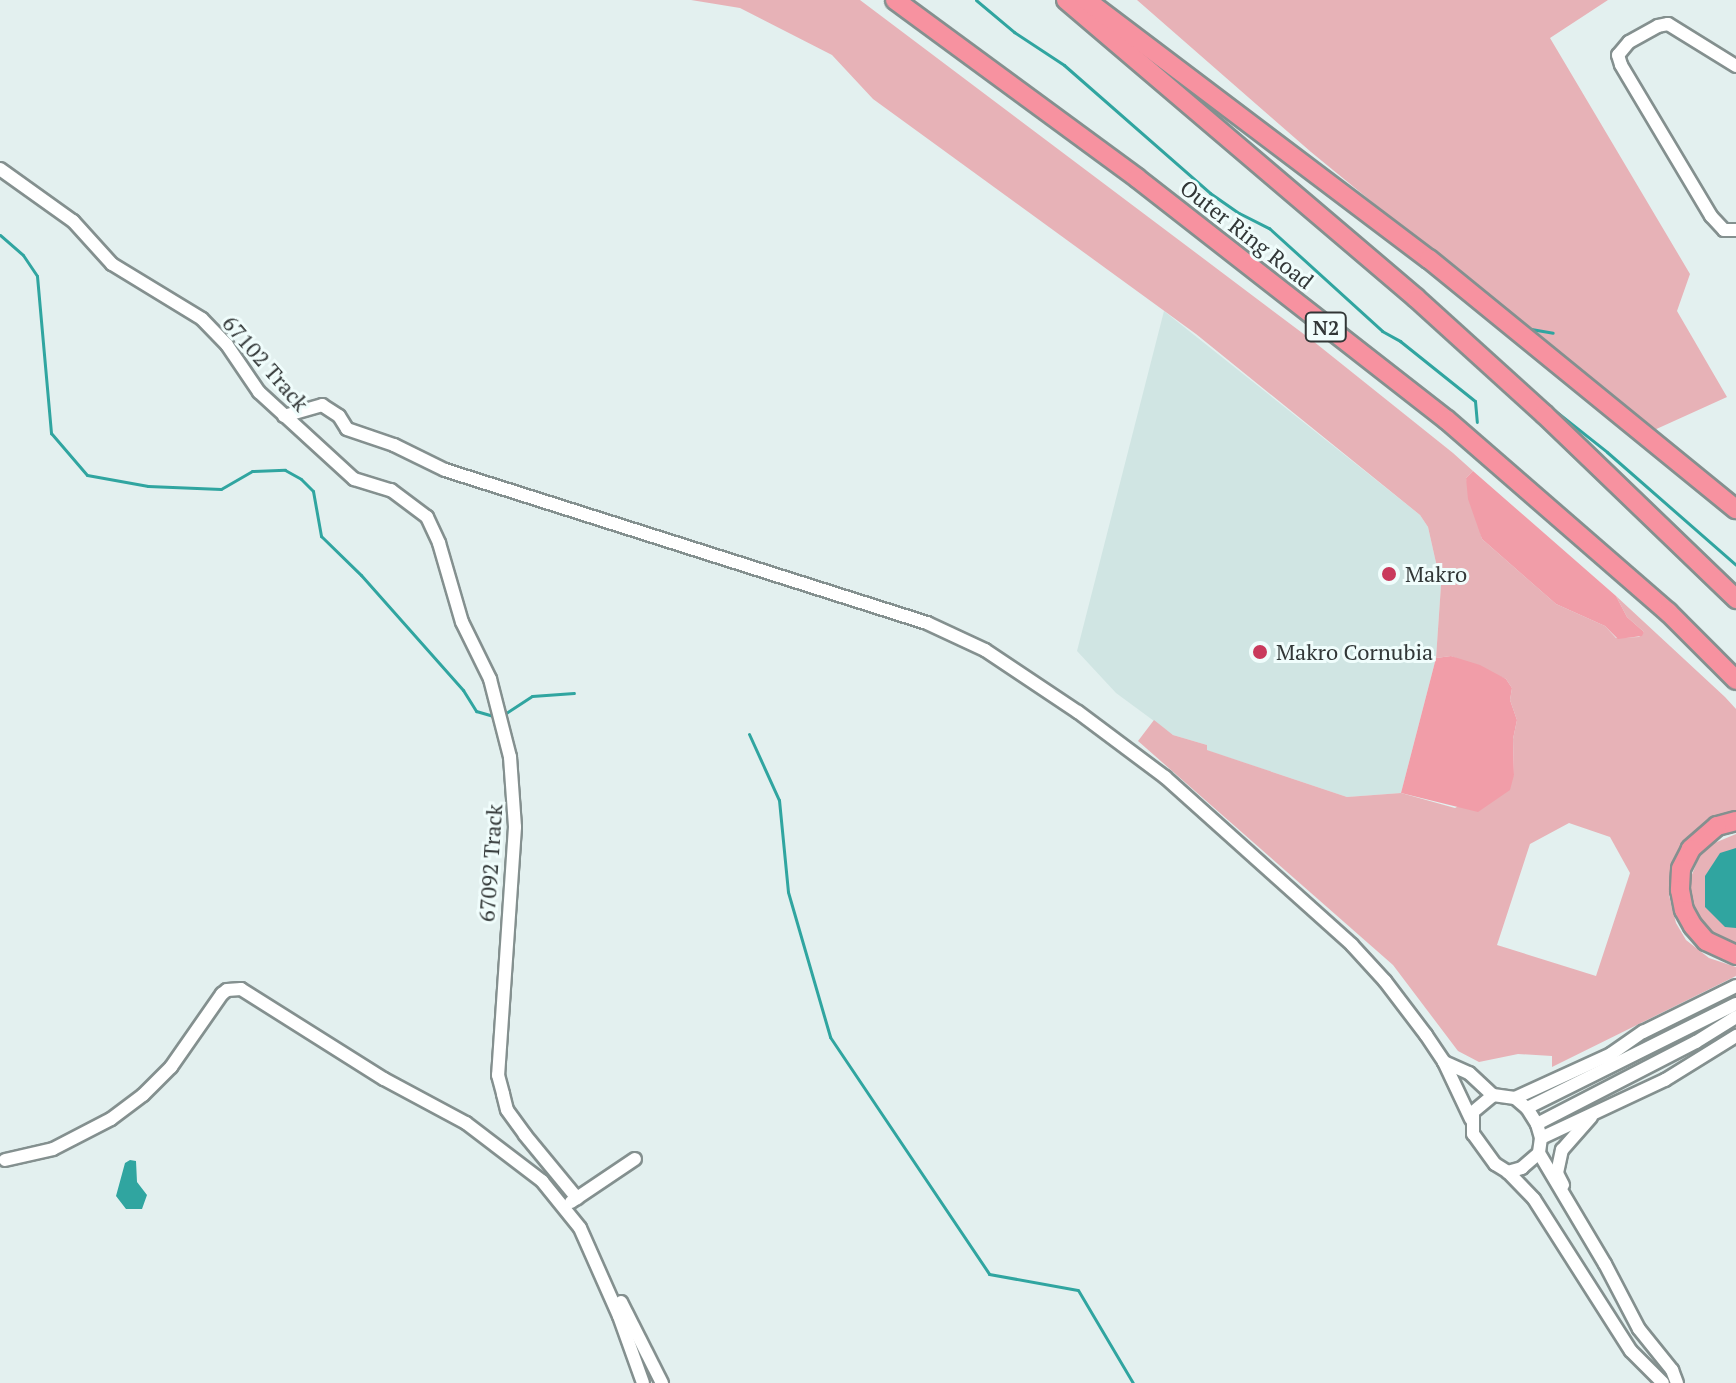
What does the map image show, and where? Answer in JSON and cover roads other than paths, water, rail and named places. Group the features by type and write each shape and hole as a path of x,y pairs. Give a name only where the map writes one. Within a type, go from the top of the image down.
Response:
{"highway":[{"name":"Outer Ring Road","path":"895,0 1137,178 1447,420 1668,612 1736,680"},
{"path":"1066,0 1416,298 1544,414 1736,599"},
{"path":"1086,0 1429,259 1736,509"},
{"path":"1736,821 1717,826 1691,849 1681,869 1680,890 1684,910 1693,926 1706,941 1736,955"}],"street":[{"path":"1734,59 1668,24 1629,42 1618,55 1621,65 1711,216 1724,230 1736,230"},
{"name":"67102 Track","path":"0,169 73,221 112,264 202,319 227,345 259,392 354,479 391,490"},
{"path":"284,416 322,405 339,416 347,429 394,445 445,470 927,623 985,650 1078,712 1165,777 1218,829 1299,896 1385,981 1444,1062 1471,1119 1478,1143 1495,1164 1508,1172 1534,1199 1631,1351 1663,1383"},
{"name":"67092 Track","path":"391,490 417,506 434,531 462,622 490,679 503,721 515,792 515,827 498,1075 507,1110 577,1198"},
{"path":"1471,1119 1480,1103 1611,1054 1643,1032 1736,986"},
{"path":"5,1160 33,1156 80,1137 143,1095 189,1045 222,994 234,988 491,1139 542,1181 565,1206 620,1301 662,1383"},
{"path":"1527,1108 1736,1004"},
{"path":"1537,1124 1696,1042 1736,1017"},
{"path":"1541,1138 1686,1069 1736,1036"},
{"path":"1444,1062 1469,1073 1527,1108 1537,1124 1541,1138 1539,1153 1530,1164 1508,1172"},
{"path":"1577,1216 1557,1173 1562,1150 1596,1111"},
{"path":"1539,1153 1639,1329 1672,1370 1677,1383"},
{"path":"565,1206 635,1159"},
{"path":"596,1263 643,1383"}],"water":[{"path":"1736,848 1736,928 1725,927 1705,907 1705,876 1720,853"},
{"path":"136,1161 137,1182 147,1195 142,1209 126,1209 116,1196 125,1163"}],"waterway":[{"path":"976,0 1014,32 1064,65 1210,193 1239,213 1269,228 1382,331 1400,341 1475,401 1477,422"},
{"path":"0,235 23,255 37,276 51,433 87,475 148,486 221,489 252,471 285,470 301,479 313,491 321,536 361,575 463,690 476,711 493,716"},
{"path":"1531,329 1553,333"},
{"path":"1544,402 1607,452 1736,565"},
{"path":"506,713 532,696 574,693"},
{"path":"749,734 779,800 788,892 830,1037 989,1274 1078,1290 1133,1383"}],"place":[{"name":"Makro","path":"1389,574"},
{"name":"Makro Cornubia","path":"1260,652"}]}
